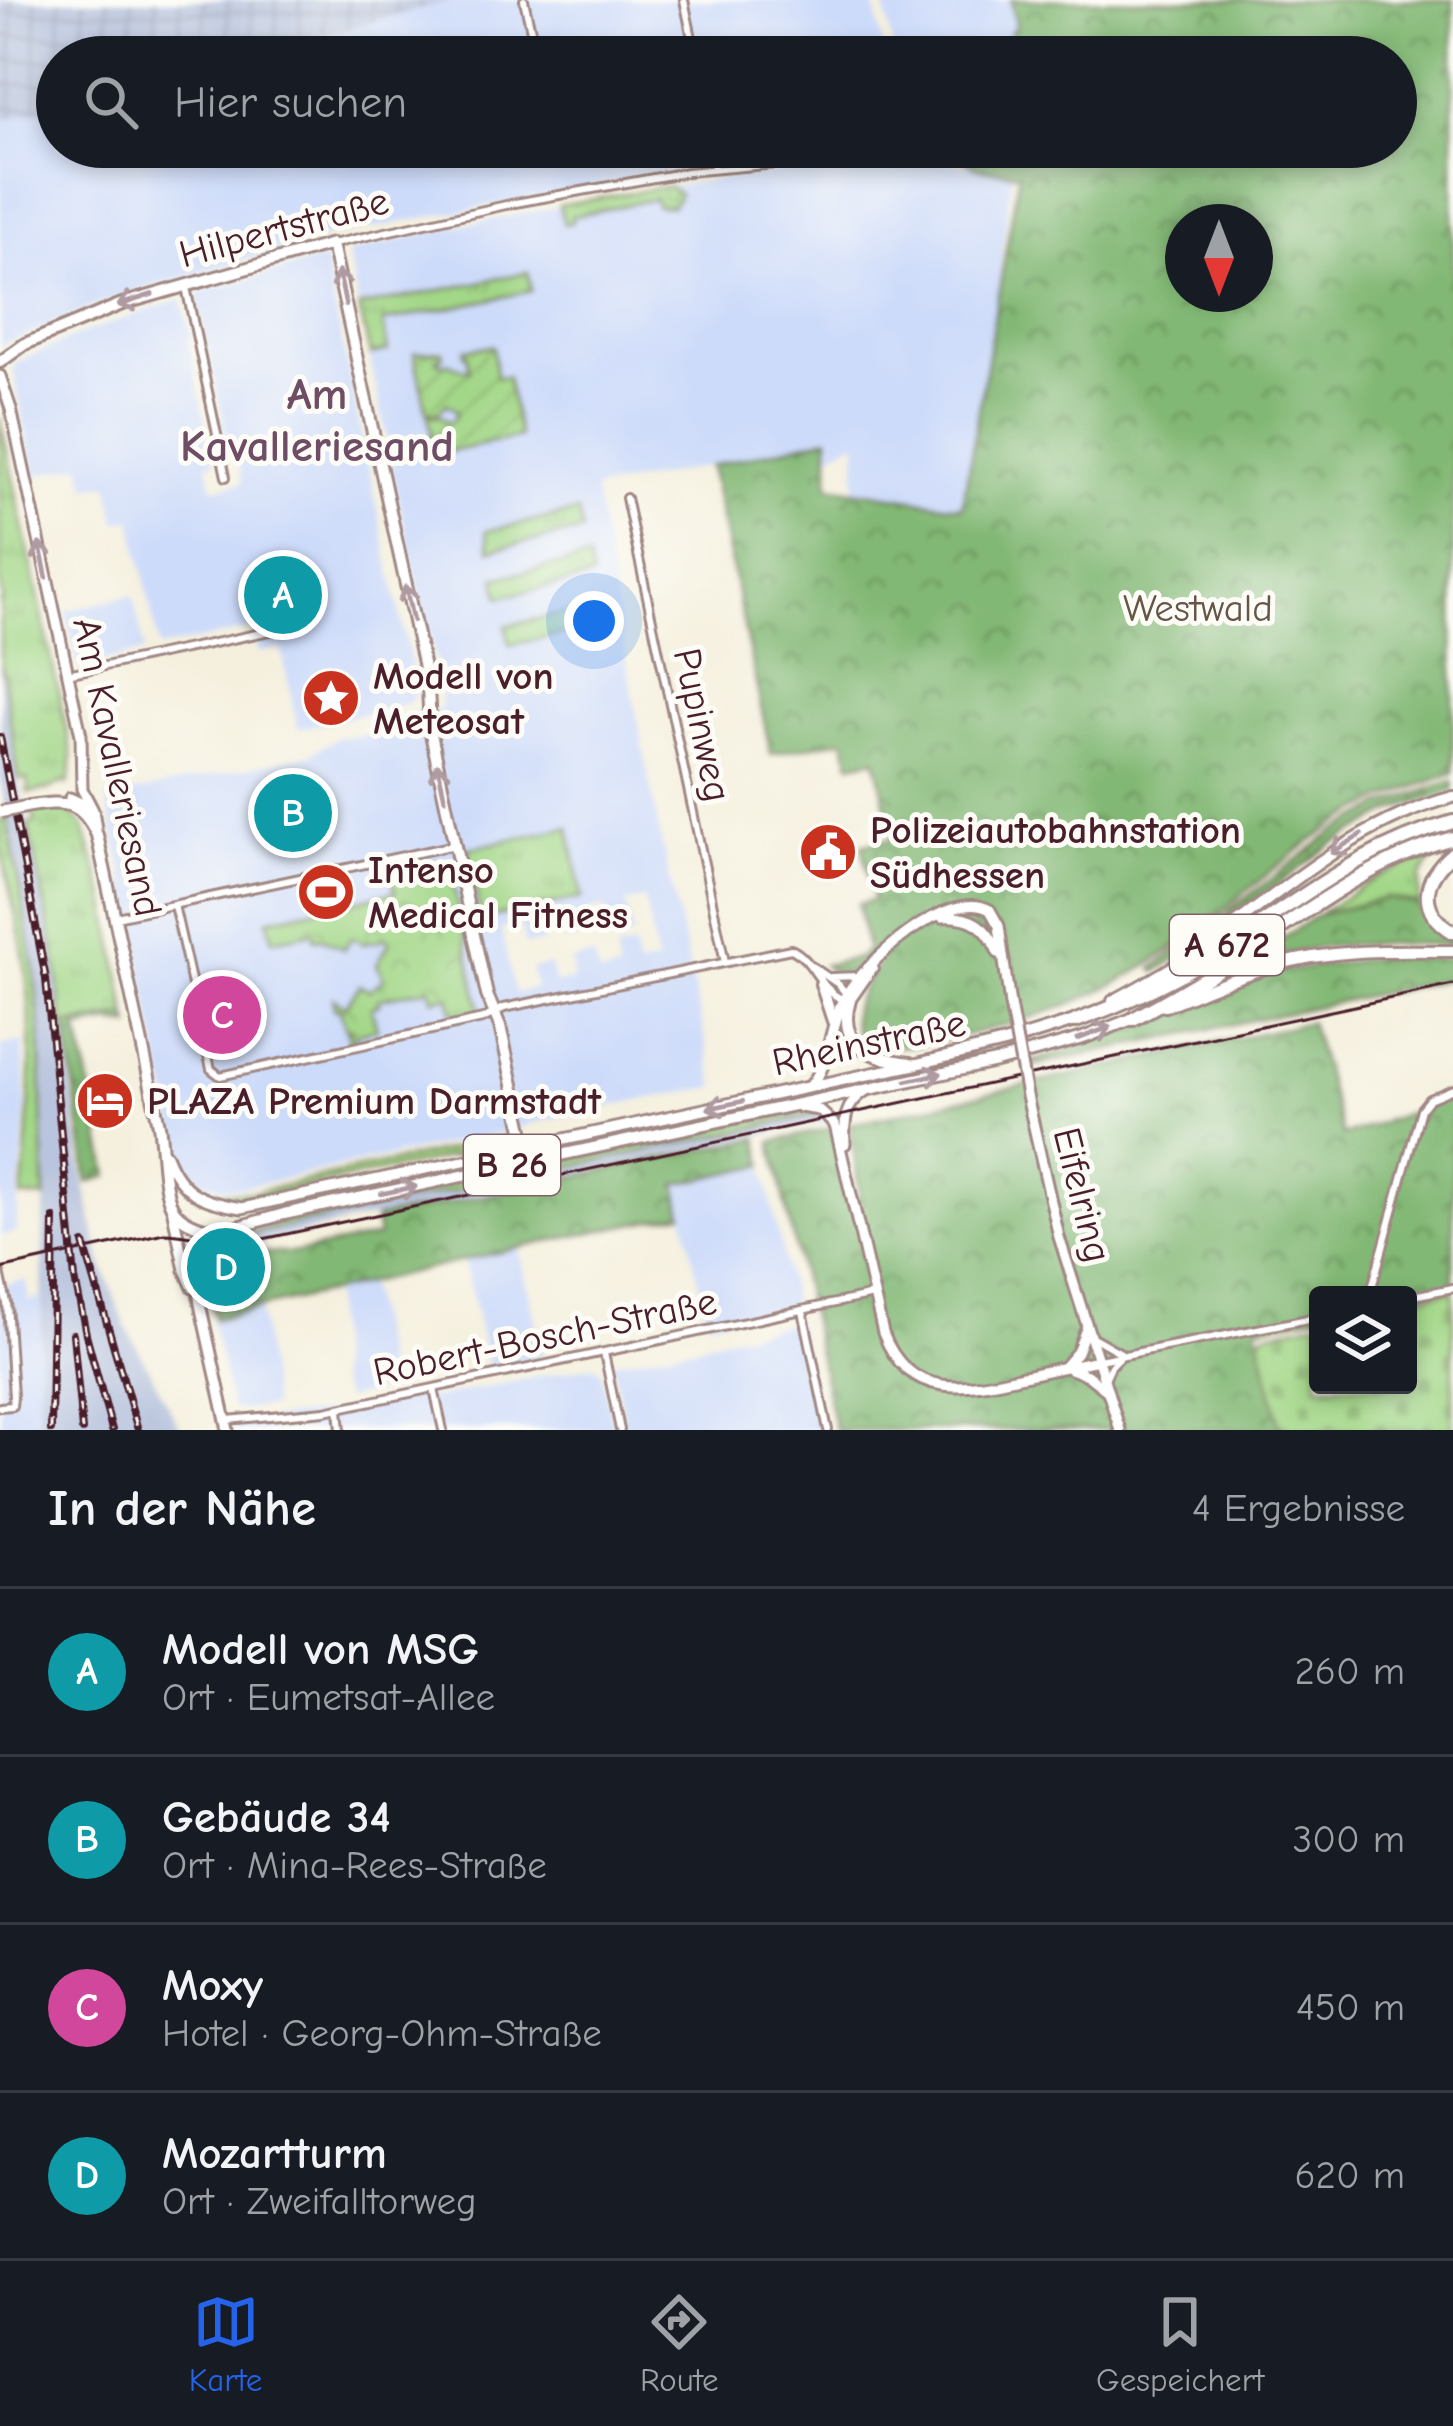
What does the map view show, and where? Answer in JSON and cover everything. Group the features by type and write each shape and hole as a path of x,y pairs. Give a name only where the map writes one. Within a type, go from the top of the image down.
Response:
{"highway":[{"name":"A 672","path":"1076,1022 1178,976 1366,855 1453,822"},
{"name":"A 672","path":"1133,1019 1355,879 1417,849 1453,838"},
{"path":"1453,853 1435,869 1427,895 1433,914 1453,932"}],"main road":[{"name":"Hilpertstraße","path":"0,362 25,344 105,310 332,244"},
{"path":"332,244 428,686 428,718 488,995 500,1026 524,1134 533,1143 543,1144"},
{"name":"Rheinstraße","path":"543,1144 917,1064 1076,1022 1200,949 1348,842 1399,815 1453,797"},
{"path":"0,812 55,802 81,810 97,835"},
{"name":"Am Kavalleriesand","path":"97,835 173,1213"},
{"name":"Rheinstraße","path":"173,1213 220,1232 284,1214 1042,1050 1253,972 1301,959 1374,950 1453,952"},
{"path":"824,981 834,1023"},
{"path":"810,1087 825,1064 834,1023 846,998"},
{"path":"846,998 850,1035 860,1048 879,1058 917,1064"}],"street":[{"path":"524,0 532,36"},
{"path":"684,0 692,36"},
{"name":"Hilpertstraße","path":"332,244 541,197 736,168"},
{"path":"185,284 226,477"},
{"name":"Am Kavalleriesand","path":"0,376 81,735 82,789 93,810 97,835"},
{"name":"Pupinweg","path":"626,498 725,962"},
{"path":"68,674 275,630"},
{"path":"55,802 82,789"},
{"path":"70,798 87,807 97,835"},
{"path":"116,917 455,844"},
{"name":"Eifelring","path":"846,998 858,976 931,919 964,904 977,904 993,913 1058,1237 1120,1430"},
{"path":"175,905 211,1069 220,1076 483,1019 503,1008 791,949 799,951 846,998"},
{"name":"Eifelring","path":"931,919 952,916 974,921 990,935 1004,970"},
{"name":"Eifelring","path":"846,998 883,953"},
{"path":"824,981 858,976"},
{"path":"847,1168 845,1115 855,1098 869,1089"},
{"path":"1372,1286 1421,1109 1429,1099 1453,1089"},
{"path":"792,1106 814,1108 831,1118 847,1168 883,1334 908,1371 930,1383 969,1387 1309,1319"},
{"name":"Rheinstraße","path":"242,1208 543,1144"},
{"name":"Am Kavalleriesand","path":"164,1150 176,1178 193,1194 242,1208"},
{"path":"173,1213 185,1270 200,1304 227,1425"},
{"name":"Rheinstraße","path":"200,1304 193,1254 197,1244 244,1226"},
{"path":"0,1407 12,1406 1,1273"},
{"path":"1417,1295 1453,1288"},
{"name":"Robert-Bosch-Straße","path":"227,1425 434,1389 873,1295"},
{"path":"802,1311 827,1430"},
{"path":"1064,1367 1089,1331 1124,1354"},
{"path":"604,1353 620,1430"},
{"path":"1064,1367 1107,1386 1111,1366 1124,1354"},
{"path":"434,1389 443,1430"},
{"path":"339,1408 341,1430"}],"shaded area":[{"path":"0,0 874,0 881,36 36,36 36,168 687,168 330,236 147,288 0,346"},
{"path":"0,0 454,0 318,36 36,36 36,111 0,120"},
{"path":"883,0 1011,0 1016,23 1010,36 891,36"},
{"path":"824,168 1012,172 969,522 854,509 857,441 719,509 709,466 594,490 660,835 716,1087 244,1187 202,1181 185,1162 176,1136 106,799 310,754 339,737 387,729 415,711 440,710 436,662 347,253 627,193","holes":["644,899 657,963 638,967 634,947 615,951 619,971 599,975 594,956 571,961 574,980 555,984 550,965 531,969 535,988 515,993 501,929 520,925 525,946 545,942 541,921 559,917 565,942 592,936 586,911 605,907 613,940 633,935 626,903"]},
{"path":"324,259 416,688 408,704 298,729 281,648 259,653 254,629 159,648 132,519 117,522 109,483 87,487 82,465 35,475 13,370 16,362 91,330 181,299 214,462 208,464 213,488 242,483 238,457 231,458 197,297"},
{"path":"133,595 145,652 78,666 66,611"},
{"path":"0,654 21,793 56,958 81,1166 102,1264 125,1324 181,1430 38,1430 45,1168 40,1030 34,966 0,780"},
{"path":"23,1042 26,1107 16,1233 0,1236 0,1046"},
{"path":"819,1114 829,1120 257,1242 209,1243"},
{"path":"764,1165 793,1304 707,1322 677,1184"},
{"path":"519,1247 543,1356 488,1368 464,1262"},
{"path":"27,1280 28,1301 41,1298 38,1430 0,1430 0,1285"},
{"path":"368,1284 389,1389 344,1399 337,1380 332,1292"},
{"path":"260,1306 272,1407 237,1410 231,1407 211,1320"},
{"path":"797,1324 820,1430 626,1430 612,1362"},
{"path":"593,1365 601,1370 614,1430 233,1430 233,1423 328,1413 419,1396 432,1399"}],"green space":[{"name":"Westwald","path":"1011,0 1453,0 1453,774 1392,796 1335,825 1162,955 1098,992 1037,1016 974,1033 924,1044 869,1048 859,1037 853,1015 860,992 882,959 879,949 849,973 824,965 858,958 867,949 858,904 874,900 862,845 893,838 876,759 851,764 844,739 771,754 710,466 829,437 829,486 962,507 1019,173 977,168 1417,168 1417,36 1010,36 1016,23"},
{"path":"668,186 679,194 672,206 657,206 654,199 572,216 572,222 564,224 559,205"},
{"path":"528,272 531,291 383,322 388,351 370,355 359,307"},
{"path":"493,346 496,377 507,377 519,437 430,456 428,416 440,415 449,422 457,411 447,404 439,412 427,413 414,353 443,351 436,358 441,364 469,371 465,349"},
{"path":"0,418 72,755 67,784 28,793 28,780 19,779 0,654"},
{"path":"578,512 582,531 490,550 486,531"},
{"path":"588,559 592,578 500,597 496,578"},
{"path":"598,606 602,626 510,645 506,626"},
{"path":"1453,781 1453,791 1395,810 1332,844 1182,956 1156,972 1153,968 1334,832 1385,805"},
{"path":"30,808 66,812 83,826 105,894 128,1016 63,1025 56,957 28,825 36,822"},
{"path":"7,818 34,966 45,1198 22,1197 30,1026 24,962 0,845 0,820"},
{"path":"569,827 582,898 481,919 467,849"},
{"path":"1436,853 1420,878 1419,904 1388,898 1317,915 1379,876"},
{"path":"439,862 450,868 480,1009 454,1019 449,996 433,999 430,988 378,999 379,1004 371,1007 377,1029 355,1034 355,1041 350,1042 347,1033 352,1029 346,1029 333,998 345,1006 360,985 370,990 384,979 377,964 390,941 364,944 352,937 344,949 315,939 313,932 273,940 268,919 395,892 391,872"},
{"path":"1388,898 1419,904 1431,927 1453,945 1329,946 1228,974 1317,915"},
{"path":"1374,958 1453,959 1453,978 1028,1067 1027,1063 1113,1036 1271,973"},
{"path":"128,1016 131,1026 111,1023 78,1029 109,1176 88,1182 66,1025"},
{"path":"1310,1022 1343,1136 1453,1093 1453,1286 1417,1293 1417,1286 1309,1286 1309,1316 1257,1327 1281,1430 835,1430 772,1142 831,1128 847,1200 860,1198 850,1124"},
{"path":"819,1114 231,1238 286,1220 737,1123"},
{"path":"512,1136 460,1155 256,1198 208,1197 255,1192"},
{"path":"758,1138 764,1165 677,1184 683,1214 215,1319 202,1264 205,1257 293,1253 378,1237 375,1219"},
{"path":"1453,1290 1453,1430 1281,1430 1260,1340 1264,1333 1309,1323 1309,1394 1417,1394 1417,1298"}],"tram line":[{"path":"0,1269 164,1233 249,1242 1453,985"}],"railway":[{"path":"0,737 46,979 75,1279 112,1430"},
{"path":"51,1430 54,1218"},
{"path":"84,1244 138,1430"},
{"path":"73,1334 82,1430"}],"place":[{"name":"Modell von MSG","path":"283,595"},
{"name":"Modell von Meteosat","path":"331,698"},
{"name":"Gebäude 34","path":"293,813"},
{"name":"Polizeiautobahnstation Südhessen","path":"828,852"},
{"name":"Intenso Medical Fitness","path":"326,892"},
{"name":"Moxy","path":"222,1015"},
{"name":"PLAZA Premium Darmstadt","path":"105,1101"},
{"name":"Mozartturm","path":"226,1267"}],"district":[{"name":"Am Kavalleriesand","path":"317,420"}]}
